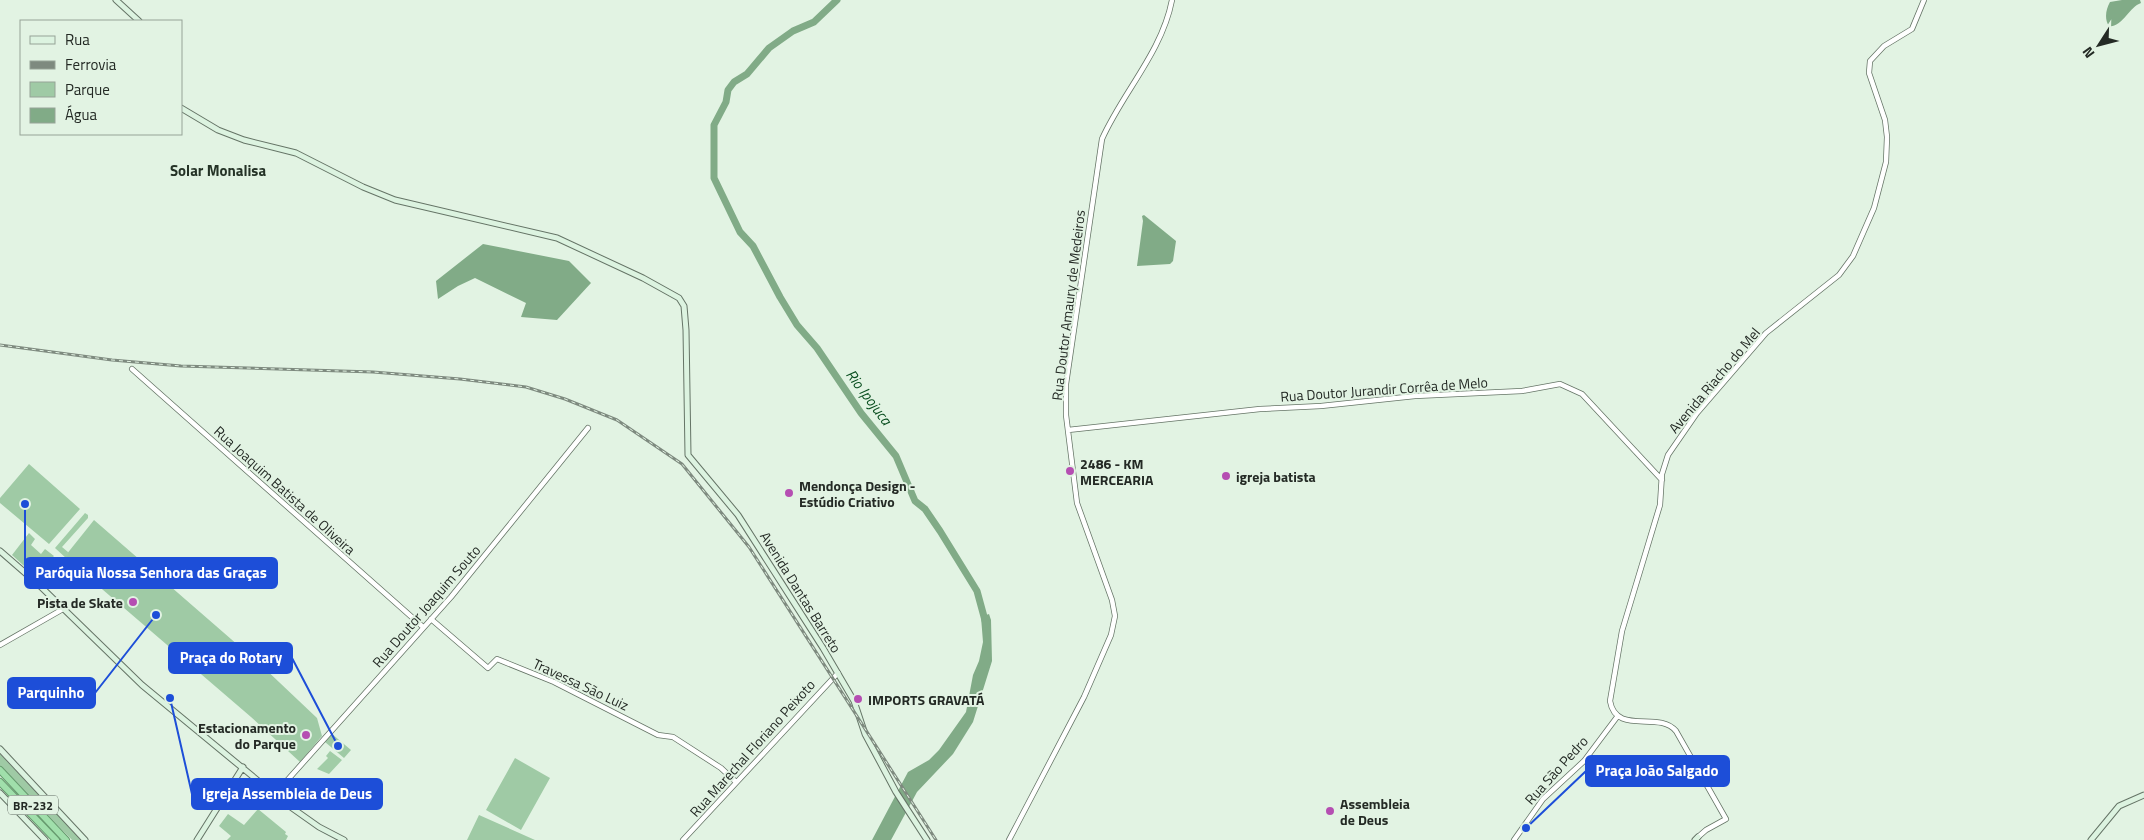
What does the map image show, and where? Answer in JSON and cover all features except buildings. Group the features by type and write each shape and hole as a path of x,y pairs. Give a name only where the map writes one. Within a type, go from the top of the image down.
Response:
{"highway":[{"name":"BR-232","path":"0,770 66,840"},
{"name":"BR-232","path":"0,782 56,840"}],"main road":[{"path":"118,1 138,20"},
{"name":"Avenida Dantas Barreto","path":"182,109 218,130 244,140 296,153 387,197 413,205 550,236 676,295 683,303 687,354 688,455 729,503 747,528 838,673 854,701 866,734 896,792 927,840"},
{"path":"0,551 64,609 127,673 274,794 319,827 341,839"},
{"path":"0,749 85,840"},
{"path":"197,840 243,768"},
{"path":"0,794 45,840"},
{"path":"2091,840 2119,806 2144,795"}],"street":[{"name":"Rua Doutor Amaury de Medeiros","path":"1010,840 1084,697 1114,622 1115,612 1110,593 1078,507 1065,401 1066,384 1100,147 1113,114 1154,52 1172,0"},
{"name":"Avenida Riacho do Mel","path":"1617,716 1613,712 1610,698 1619,647 1660,505 1662,480 1668,455 1697,414 1766,333 1839,275 1853,256 1877,200 1887,149 1885,120 1869,73 1870,61 1884,46 1910,30 1916,24 1924,0"},
{"name":"Rua Joaquim Batista de Oliveira","path":"132,369 424,627"},
{"name":"Rua Doutor Jurandir Corrêa de Melo","path":"1068,430 1260,409 1321,406 1415,396 1522,391 1560,384 1582,394 1662,480"},
{"name":"Rua Doutor Joaquim Souto","path":"274,794 431,619 588,428"},
{"path":"0,645 64,609"},
{"name":"Travessa São Luiz","path":"431,619 488,668 496,659 562,685 658,735 673,737 721,768 736,782"},
{"name":"Rua Marechal Floriano Peixoto","path":"684,840 838,673"},
{"path":"1617,716 1625,720 1673,726 1726,819 1706,830 1697,839"},
{"name":"Rua São Pedro","path":"1514,840 1543,799 1584,761 1617,716"}],"green space":[{"path":"29,464 80,509 49,544 0,503 0,498"},
{"path":"94,520 261,665 317,718 322,736 300,762 251,717 67,559 66,555"},
{"path":"29,533 35,539 31,545 41,554 45,549 54,556 35,576 12,555"},
{"path":"332,734 351,750 344,758 325,742"},
{"path":"0,754 82,840 72,840 0,766"},
{"path":"515,758 550,778 521,830 486,810"},
{"path":"258,809 286,832 285,834 288,836 286,840 227,840 231,836 219,826 228,814 244,825"},
{"path":"479,815 535,840 467,840"}],"shaded area":[{"path":"85,513 88,515 88,518 62,547 68,552 67,559 55,548"},
{"path":"330,751 342,760 329,774 317,769 328,758 326,756"}],"water":[{"path":"2140,0 2141,3 2118,24 2109,26 2106,17 2110,2"},
{"path":"1144,215 1176,241 1173,261 1170,264 1137,266 1142,216"},
{"path":"483,244 569,261 591,283 557,320 521,317 526,303 475,278 438,299 436,281"},
{"path":"989,614 991,620 992,661 973,722 953,754 917,792 891,840 872,840 908,772 929,760 939,750 966,712 973,675 979,661 983,642 981,617"}],"waterway":[{"name":"Rio Ipojuca","path":"837,0 814,22 793,31 769,48 747,74 734,82 728,90 726,102 714,125 714,178 740,232 753,246 797,325 817,348 861,413 896,456 915,501 925,509 977,591 986,624"}],"railway":[{"path":"0,345 112,360 181,366 373,372 460,379 526,387 565,399 617,420 682,464 749,547 936,840"}],"place":[{"name":"2486 - KM MERCEARIA","path":"1070,471"},
{"name":"igreja batista","path":"1226,476"},
{"name":"Mendonça Design - Estúdio Criativo","path":"789,493"},
{"name":"Paróquia Nossa Senhora das Graças","path":"25,504"},
{"name":"Pista de Skate","path":"133,602"},
{"name":"Parquinho","path":"156,615"},
{"name":"Igreja Assembleia de Deus","path":"170,698"},
{"name":"IMPORTS GRAVATÁ","path":"858,699"},
{"name":"Estacionamento do Parque","path":"306,735"},
{"name":"Praça do Rotary","path":"338,746"},
{"name":"Assembleia de Deus","path":"1330,811"},
{"name":"Praça João Salgado","path":"1526,828"}],"district":[{"name":"Solar Monalisa","path":"218,170"}]}
